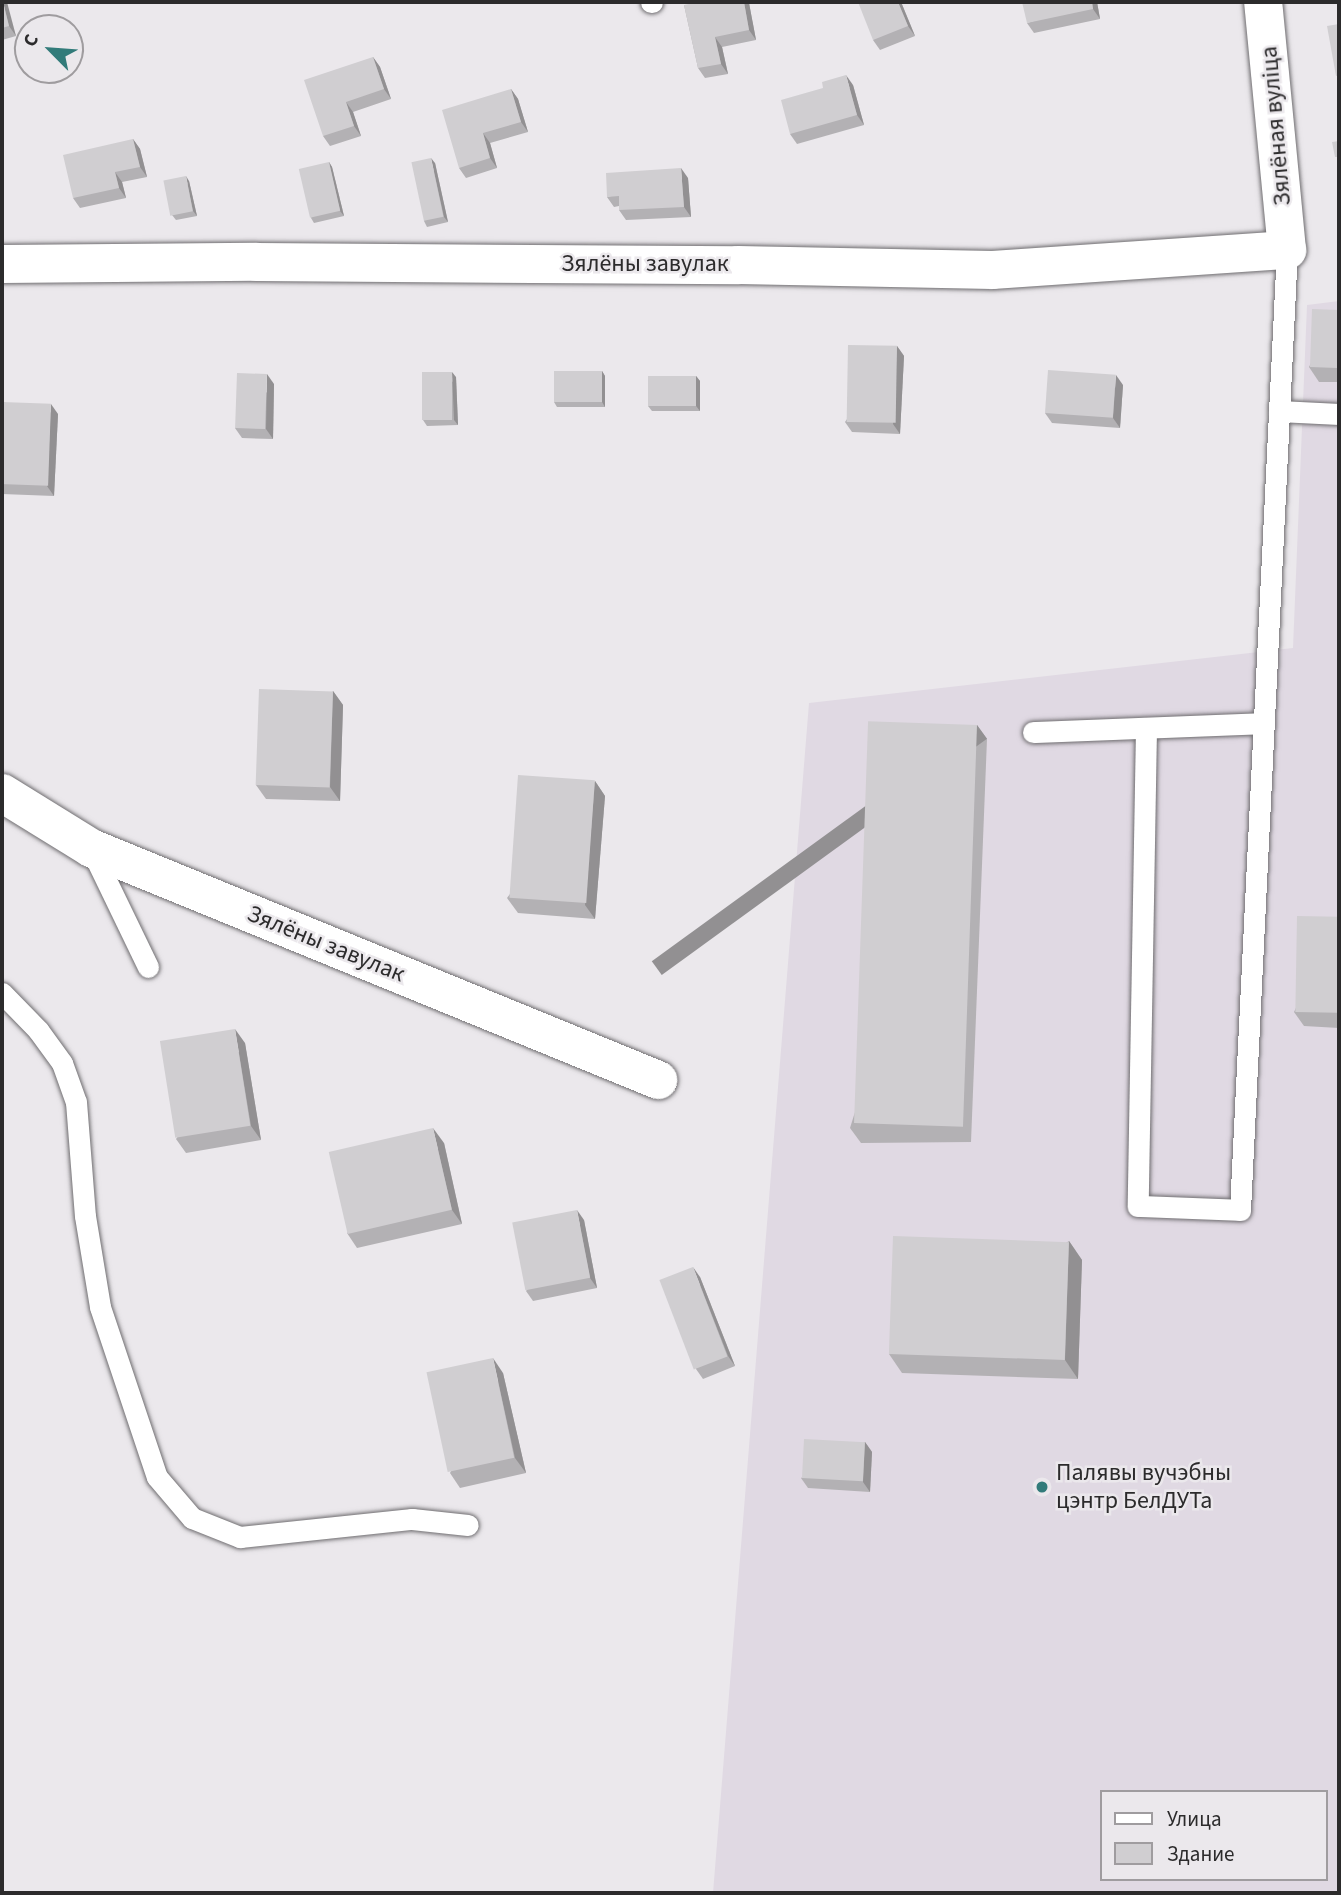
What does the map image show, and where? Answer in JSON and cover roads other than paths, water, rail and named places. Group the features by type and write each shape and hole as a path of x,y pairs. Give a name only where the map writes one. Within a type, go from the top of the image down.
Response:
{"street":[{"name":"Зялёная вуліца","path":"1263,2 1287,250"},
{"name":"Зялёны завулак","path":"2,264 738,264 993,270 1287,250"},
{"name":"Зялёны завулак","path":"2,793 91,848 658,1080"}],"lane":[{"path":"1146,728 1138,1206 1240,1210 1287,250"},
{"path":"1279,411 1339,414"},
{"path":"1033,732 1264,723"},
{"path":"91,848 148,967"},
{"path":"2,993 38,1030 62,1063 76,1102 85,1216 100,1307 158,1477 192,1518 240,1537 412,1519 468,1525"}],"place":[{"name":"Палявы вучэбны цэнтр БелДУТа","path":"1042,1487"}]}
